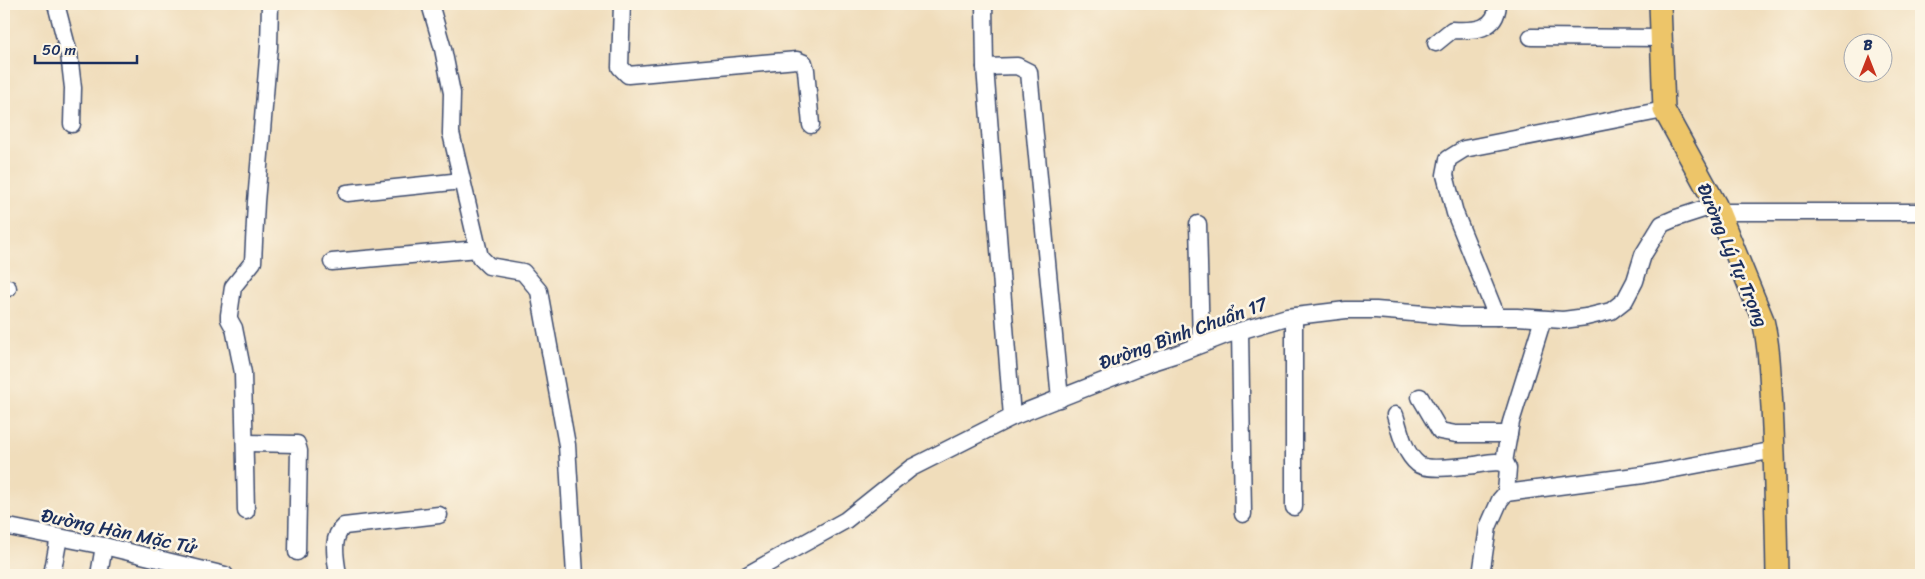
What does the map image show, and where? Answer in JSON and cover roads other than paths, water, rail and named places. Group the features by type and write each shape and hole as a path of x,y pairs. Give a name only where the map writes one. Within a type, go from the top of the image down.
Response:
{"main road":[{"name":"Đường Lý Tự Trọng","path":"1660,4 1664,110 1718,209 1763,320 1769,353 1775,450 1776,575"}],"street":[{"path":"56,4 69,54 73,88 72,124"},
{"path":"246,511 243,373 234,328 229,315 233,287 253,262 269,48 270,4"},
{"path":"430,4 443,49 452,93 451,133 480,257 489,266 523,272 539,291 567,445 575,575"},
{"path":"622,4 620,67 628,75 798,60 804,63 806,70 811,125"},
{"path":"984,4 985,67 1012,417"},
{"path":"1436,43 1452,30 1473,30 1491,23 1498,13 1498,4"},
{"path":"1531,37 1662,38"},
{"path":"985,67 1017,66 1029,72 1060,399"},
{"path":"1497,317 1455,213 1445,176 1448,159 1464,149 1664,110"},
{"path":"347,193 462,181"},
{"name":"Đường Bình Chuẩn 17","path":"747,575 789,554 846,520 911,468 1012,417 1149,363 1240,331 1325,311 1376,310 1462,317 1578,318 1612,311 1625,300 1635,281 1643,255 1662,224 1718,209 1921,212"},
{"path":"1198,224 1202,344"},
{"path":"332,262 478,249"},
{"path":"1294,317 1294,507"},
{"path":"1481,575 1488,527 1500,500 1506,493 1508,468 1504,462 1509,434 1543,319"},
{"path":"1240,331 1243,514"},
{"path":"1420,397 1440,431 1456,434 1509,434"},
{"path":"1395,415 1401,436 1409,453 1418,465 1427,468 1504,462"},
{"path":"245,443 297,444 299,451 297,552"},
{"path":"1506,493 1643,475 1775,450"},
{"path":"338,575 336,537 344,526 439,515"},
{"name":"Đường Hàn Mặc Tử","path":"4,526 104,546 225,575"},
{"path":"52,575 59,537"},
{"path":"99,575 104,546"}]}
